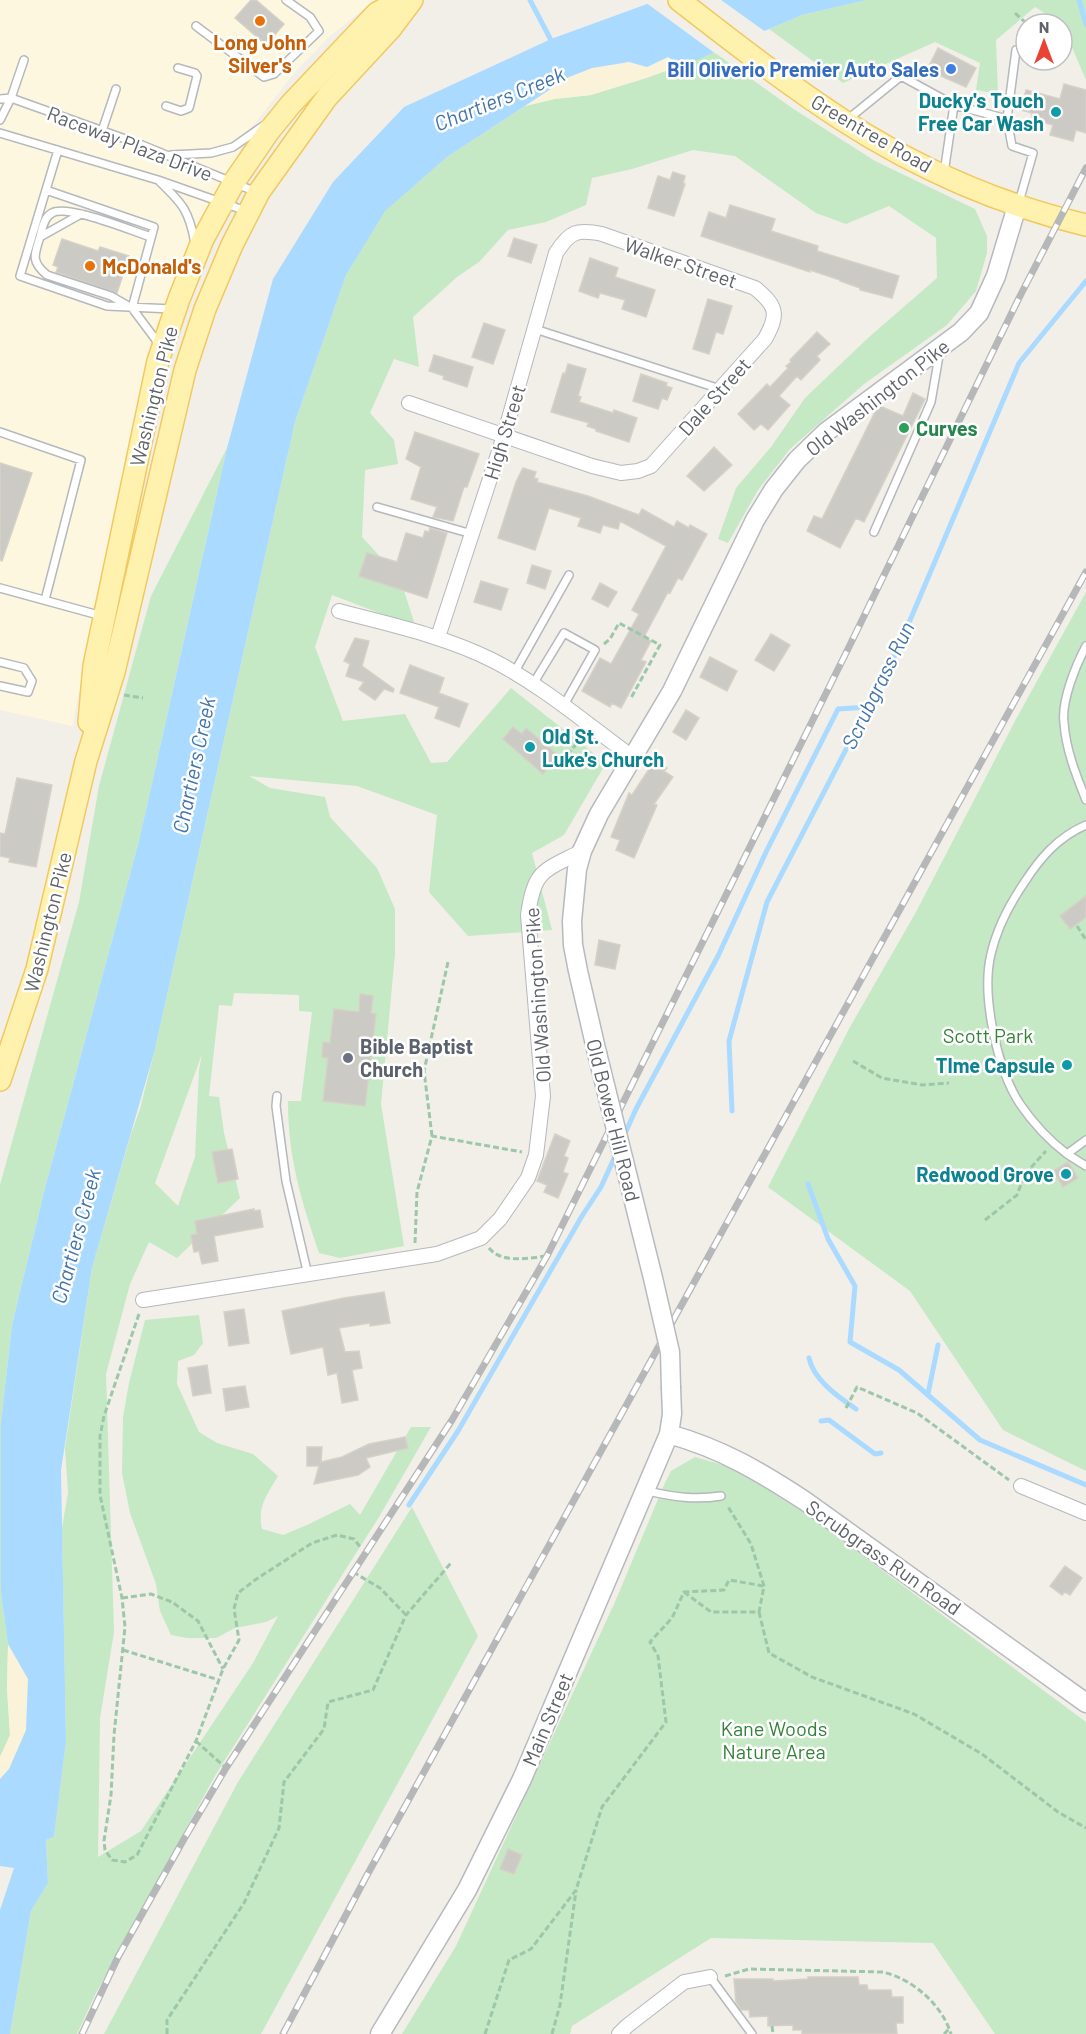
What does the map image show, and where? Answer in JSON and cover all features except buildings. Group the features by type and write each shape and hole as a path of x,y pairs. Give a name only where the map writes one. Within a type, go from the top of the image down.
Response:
{"main road":[{"name":"Washington Pike","path":"86,761 94,666 158,361 197,255 222,203 269,131 291,104 377,13 402,0"},
{"name":"Washington Pike","path":"0,1080 38,969 86,761 114,672 184,370 205,309 259,192 327,97 391,28 412,0"},
{"name":"Greentree Road","path":"679,0 772,72 845,122 944,175 1017,206 1086,225"}],"street":[{"name":"Old Washington Pike","path":"143,1300 437,1254 481,1238 500,1219 528,1178 536,1155 543,1096 528,915 531,892 536,880 546,870 582,850 599,814 672,691 755,520 774,489 797,460 826,432 961,332 979,312 996,276 1017,206"},
{"name":"Walker Street","path":"577,232 602,234 755,288 769,300 775,311"},
{"name":"High Street","path":"438,637 504,436 556,254 566,239 577,232"},
{"name":"Dale Street","path":"504,436 592,466 621,473 638,471 651,465 765,339 772,326 775,311"},
{"path":"409,404 504,436"},
{"path":"339,611 438,637 491,660 533,684 632,758"},
{"name":"Old Bower Hill Road","path":"582,850 574,895 573,945 597,1053 654,1278 670,1352 671,1388"},
{"name":"Main Street","path":"380,2034 467,1890 522,1779 669,1434 672,1414 671,1388"},
{"name":"Scrubgrass Run Road","path":"669,1434 718,1450 757,1469 1086,1703"},
{"path":"1021,1486 1086,1513"},
{"path":"619,2034 684,1982 711,1979"}],"lane":[{"path":"196,26 264,77 274,74 319,31 310,17 286,0"},
{"path":"0,120 11,99 24,60"},
{"path":"1014,65 1007,119 1012,146 1033,153 1017,206"},
{"path":"166,106 181,111 189,108 198,76 178,68"},
{"path":"845,122 901,76 954,105 1007,119"},
{"path":"102,131 116,89"},
{"path":"0,93 11,99"},
{"name":"Raceway Plaza Drive","path":"0,99 11,99 102,131 259,192"},
{"path":"166,155 211,153 233,147 291,104"},
{"path":"944,175 954,105"},
{"name":"Raceway Plaza Drive","path":"0,133 159,180 248,212"},
{"path":"58,150 20,276 107,306 176,309"},
{"path":"159,180 179,200 186,211 191,222 197,255"},
{"path":"46,190 154,227 132,308"},
{"path":"151,237 81,214 52,212 46,219 35,260 39,268 47,275 111,296 132,308 162,348"},
{"path":"40,237 81,214"},
{"path":"535,329 720,389"},
{"path":"874,532 931,402 938,374 941,347"},
{"path":"0,432 81,460 45,600"},
{"path":"377,507 472,534"},
{"path":"514,673 569,575"},
{"path":"0,588 105,617"},
{"path":"533,684 564,633 595,650 563,707"},
{"path":"1086,646 1077,663 1069,688 1063,720 1070,757 1086,800"},
{"path":"0,662 24,668 32,681 28,692 0,686"},
{"path":"1086,825 1069,832 1038,862 1007,909 991,954 987,989 991,1021 1001,1063 1020,1104 1054,1144 1086,1166"},
{"path":"277,1096 276,1106 286,1181 308,1275"},
{"path":"1068,1154 1086,1140"},
{"path":"645,1490 675,1497 698,1499 721,1496"},
{"path":"711,1979 752,2034"}],"path":[{"path":"595,650 610,639 619,623 660,645 631,698"},
{"path":"123,695 143,698"},
{"path":"556,768 590,727"},
{"path":"1077,926 1086,940"},
{"path":"414,1258 417,1192 432,1136 424,1071 448,962"},
{"path":"853,1061 882,1078 922,1085 949,1083"},
{"path":"432,1136 536,1155"},
{"path":"985,1220 1017,1195 1025,1174 1054,1144"},
{"path":"481,1238 494,1254 514,1259 547,1256"},
{"path":"143,1300 104,1416 100,1436 100,1495 122,1598 125,1627 114,1735 111,1801 104,1841 105,1850 112,1860 125,1862 137,1855 196,1741 223,1669 239,1640 234,1609 238,1593 312,1543 337,1535 354,1539 361,1548"},
{"path":"846,1408 856,1387 917,1413 1000,1475 1021,1486"},
{"path":"721,1496 737,1518 751,1544 764,1586 759,1612 769,1653 812,1677 914,1714 982,1754 1058,1812 1086,1828"},
{"path":"167,2034 167,2020 244,1904 279,1828 284,1782 324,1729 328,1702 374,1690 406,1615 452,1563"},
{"path":"353,1572 380,1588 406,1615"},
{"path":"684,1592 724,1590 729,1581 764,1586"},
{"path":"684,1592 711,1612 759,1612"},
{"path":"552,2034 560,2006 576,1890 602,1807 666,1722 657,1656 650,1642 672,1618 684,1592"},
{"path":"122,1598 151,1594 172,1602 198,1621 223,1669"},
{"path":"123,1650 219,1680"},
{"path":"196,1741 226,1768"},
{"path":"485,2034 509,1960 531,1949 576,1890"},
{"path":"711,1979 749,1969 882,1972 896,1975 912,1984 926,1997 947,2023 951,2034"},
{"path":"772,2026 773,2034"},
{"path":"944,2034 949,2029"}],"shaded area":[{"path":"0,0 375,0 330,36 294,73 251,128 178,276 128,456 72,726 0,710"}],"green space":[{"path":"866,0 1086,0 1086,80 1074,52 1074,12 1043,12 1035,7 1029,12 1014,12 1014,25 996,40 998,94 976,90 980,63 935,42 843,83 769,29 802,15"},
{"path":"714,52 792,108 875,161 975,209 987,236 987,253 976,291 947,325 864,384 790,449 758,490 728,543 718,539 736,488 771,447 805,398 868,338 937,278 936,238 889,206 846,224 816,213 735,156 693,150 632,169 592,178 586,205 546,222 508,230 479,262 457,277 413,317 419,367 394,359 370,413 394,440 398,464 365,470 362,537 400,578 414,622 408,624 332,595 315,647 343,721 405,714 431,763 447,762 511,688 606,763 564,835 532,853 552,930 468,936 429,892 437,815 357,786 249,776 270,788 325,797 330,817 377,868 395,909 395,954 381,1104 404,1246 340,1258 319,1253 293,1160 288,1101 301,1101 312,1012 299,1011 299,995 234,993 232,1006 219,1005 209,1096 219,1097 224,1133 240,1198 177,1258 149,1242 130,1284 106,1374 114,1632 100,1718 98,1857 141,1831 253,1663 278,1616 266,1622 235,1628 216,1638 187,1638 171,1635 160,1611 156,1584 130,1513 122,1473 123,1417 145,1320 199,1315 203,1343 194,1355 178,1361 177,1384 199,1432 217,1443 253,1454 278,1476 262,1507 262,1529 283,1535 350,1504 360,1515 411,1427 431,1427 379,1517 216,1774 96,1993 77,2034 10,2034 31,1911 48,1883 46,1840 54,1837 66,1741 62,1528 68,1493 65,1448 92,1268 140,1109 154,1053 295,422 346,275 384,211 447,157 525,106 554,99 591,95 647,78","holes":["202,1054 199,1070 195,1157 178,1206 155,1183"]},
{"path":"227,448 139,841 46,1184 12,1325 1,1422 1,1593 8,1644 7,1689 10,1735 0,1757 0,1185 79,902 99,786 151,596"},
{"name":"Scott Park","path":"1086,592 1086,1471 1003,1430 910,1291 768,1187 850,1027 916,912 1015,721"},
{"name":"Kane Woods Nature Area","path":"695,1457 733,1468 812,1518 1086,1722 1086,2034 995,2034 933,1943 711,1938 572,2026 570,2034 402,2034 456,1946 615,1602 671,1471"},
{"path":"412,1507 478,1636 261,2034 104,2034 238,1782"}],"sand":[{"path":"668,57 682,66 591,95 555,99 525,106 569,77 592,68 629,62 647,67"},
{"path":"8,1644 28,1679 26,1730 9,1769 0,1779 0,1757 10,1735 7,1689"}],"water":[{"name":"Chartiers Creek","path":"658,0 866,0 802,15 682,66 668,57 647,67 629,62 592,68 569,77 447,157 385,211 346,275 295,422 154,1053 92,1268 61,1470 66,1741 54,1837 46,1840 48,1883 31,1911 10,2034 0,2034 0,1910 14,1868 0,1866 0,1779 9,1769 26,1730 28,1679 8,1644 1,1593 1,1422 12,1325 46,1184 139,841 227,448 273,279 333,182 404,107 551,39"}],"pier":[{"path":"649,0 721,0 767,33 716,54 645,2"}],"waterway":[{"path":"530,0 553,44"},
{"name":"Scrubgrass Run","path":"1079,0 1086,24"},
{"name":"Scrubgrass Run","path":"732,1111 729,1041 767,902 897,651 1019,363 1086,281"},
{"path":"623,1138 636,1109 718,956 766,852 838,709 868,707"},
{"path":"409,1505 458,1431 601,1187 617,1152"},
{"name":"Scrubgrass Run","path":"808,1184 828,1239 855,1286 850,1342 899,1370 980,1440 1086,1485"},
{"path":"928,1394 938,1345"},
{"path":"809,1358 811,1366 821,1380 856,1409"},
{"path":"821,1421 829,1420 875,1454 881,1453"}],"railway":[{"path":"82,2034 118,1957 226,1768 452,1420 547,1256 1019,298 1086,168"},
{"path":"283,2034 366,1877 1086,572"}],"place":[{"name":"Long John Silver's","path":"260,21"},
{"name":"Bill Oliverio Premier Auto Sales","path":"951,69"},
{"name":"Ducky's Touch Free Car Wash","path":"1056,112"},
{"name":"McDonald's","path":"90,266"},
{"name":"Curves","path":"904,428"},
{"name":"Old St. Luke's Church","path":"530,747"},
{"name":"Bible Baptist Church","path":"348,1058"},
{"name":"TIme Capsule","path":"1067,1065"},
{"name":"Redwood Grove","path":"1066,1174"}]}
